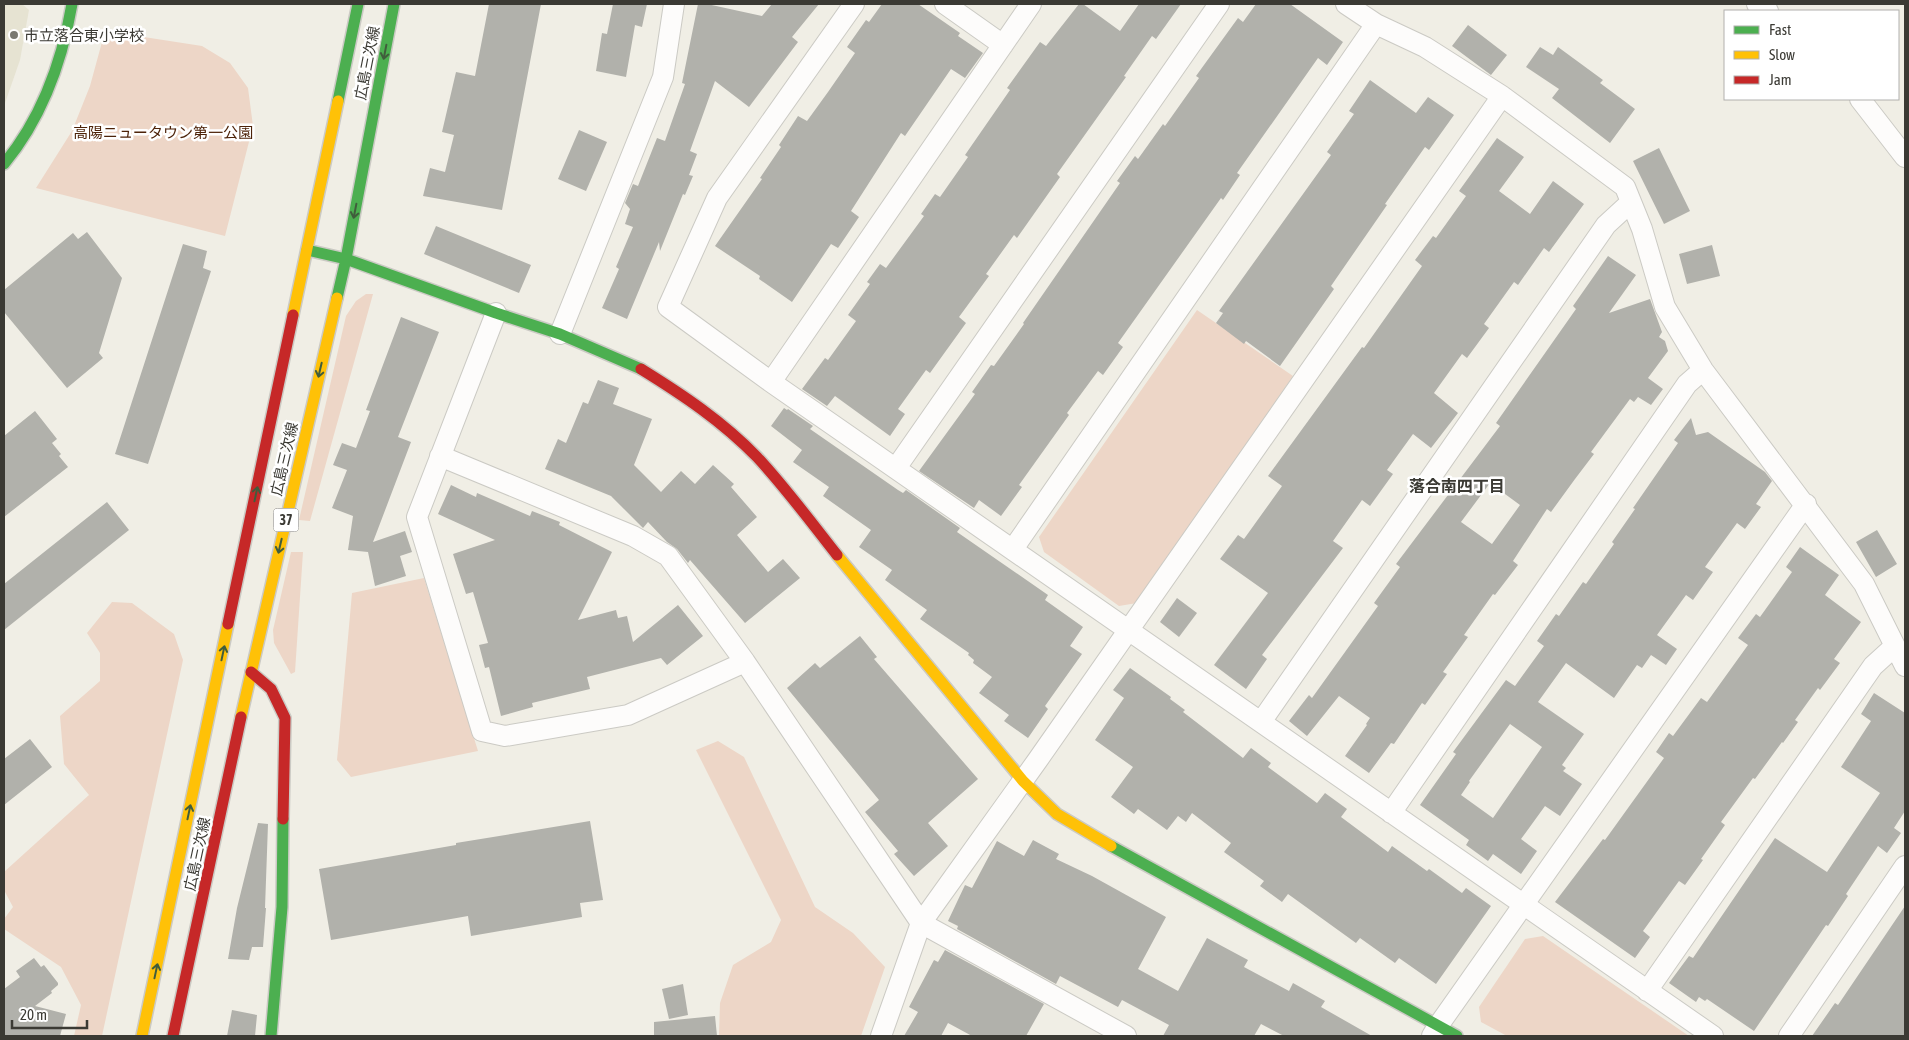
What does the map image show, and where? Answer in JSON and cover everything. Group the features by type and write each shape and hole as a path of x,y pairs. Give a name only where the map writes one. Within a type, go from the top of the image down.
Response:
{"main road":[{"path":"4,164 11,157 38,111 62,56 72,4"},
{"name":"広島三次線","path":"142,1036 358,4"},
{"name":"広島三次線","path":"173,1036 251,672 346,259 394,4"},
{"path":"307,250 346,259 560,334 641,369 689,398 724,425 757,457 1023,781 1057,814 1435,1031 1457,1036"},
{"path":"251,672 271,689 285,718 282,907 271,1036"}],"street":[{"path":"560,334 663,77 674,4"},
{"path":"854,4 717,198 668,307 771,382 1713,1036"},
{"path":"945,4 1003,45"},
{"path":"771,382 1031,4"},
{"path":"896,468 1220,4"},
{"path":"1346,4 1376,24 1425,48 1502,96 1625,187 1642,229 1665,307 1703,370 1806,504 1864,584 1905,666"},
{"path":"1013,549 1376,24"},
{"path":"881,1036 921,922 1023,781 1502,96"},
{"path":"1861,100 1905,157"},
{"path":"1261,722 1606,224 1631,202"},
{"path":"496,313 417,517 482,731 505,736 628,715 745,662"},
{"path":"1391,813 1687,384 1703,370"},
{"path":"440,456 633,536 668,556 745,662 921,922 1126,1036"},
{"path":"1435,1031 1806,504"},
{"path":"1647,990 1874,666 1895,646"},
{"path":"1789,1036 1905,866"}],"shaded area":[{"name":"市立落合東小学校","path":"4,4 22,4 29,10 20,60 4,106"}],"green space":[{"name":"高陽ニュータウン第一公園","path":"105,31 202,46 230,63 248,88 253,126 225,236 36,188 72,131 90,86"},
{"path":"366,294 373,294 310,521 299,520 346,316 356,301"},
{"path":"1197,310 1293,376 1137,603 1119,606 1044,552 1039,537"},
{"path":"291,552 303,552 295,672 291,674 274,643 273,630"},
{"path":"424,578 478,751 351,777 337,760 352,593"},
{"path":"112,602 132,603 174,634 183,660 102,1036 74,1036 81,1005 61,967 4,929 4,919 13,907 4,890 4,872 89,795 64,764 60,716 100,681 100,653 87,633"},
{"path":"718,741 744,757 815,907 853,933 885,967 861,1036 719,1036 720,1003 733,965 771,942 781,920 696,750"},
{"path":"1543,936 1689,1036 1507,1036 1481,1022 1479,1007 1525,939"}],"building":[{"path":"489,4 541,4 502,210 423,196 430,168 445,172 454,135 442,132 456,72 475,76"},
{"path":"613,4 647,4 642,27 635,25 626,77 596,71 602,33 607,34"},
{"path":"698,4 707,4 762,16 772,4 819,4 792,37 798,42 749,107 715,81 690,151 697,154 689,175 693,176 685,195 683,194 660,251 659,242 627,319 602,308 619,269 616,267 633,227 625,224 630,209 625,203 633,184 638,186 657,138 665,141 685,84 682,83"},
{"path":"882,4 918,4 960,33 958,36 983,53 965,78 951,69 905,136 901,133 851,211 859,217 838,248 831,244 792,302 759,279 760,276 715,246 762,179 760,178 781,147 779,145 798,116 807,121 855,53 847,47 866,20 869,22"},
{"path":"1079,4 1083,4 1120,31 1139,4 1181,4 1156,39 1152,36 1124,76 1126,77 1057,174 1060,177 1017,238 1014,235 986,274 989,276 959,317 966,323 930,373 926,370 898,409 905,414 890,436 835,396 827,406 802,389 825,358 828,360 856,321 848,315 870,284 867,282 880,264 886,268 924,216 921,214 935,194 940,197 968,157 965,155 1010,90 1007,88 1040,42 1046,46"},
{"path":"1256,4 1290,4 1343,42 1327,65 1318,58 1237,173 1240,175 1223,200 1221,198 1118,343 1123,347 1103,375 1098,371 1067,413 1069,415 1019,485 1022,487 1001,516 979,500 974,508 919,471 975,394 972,392 991,365 994,366 1024,324 1120,183 1117,181 1135,156 1138,159 1163,124 1165,126 1199,78 1196,76 1238,18 1243,22"},
{"path":"1468,25 1507,55 1491,75 1452,46"},
{"path":"1540,47 1553,55 1558,47 1603,80 1600,83 1635,109 1610,143 1552,98 1559,89 1526,67"},
{"path":"1370,80 1416,113 1428,97 1454,115 1429,150 1425,147 1385,204 1387,205 1331,286 1334,289 1280,366 1246,341 1244,344 1216,323 1223,313 1219,311 1331,155 1327,152 1354,114 1349,111"},
{"path":"579,130 607,142 586,191 558,179"},
{"path":"1497,138 1524,157 1499,191 1530,214 1553,181 1584,204 1549,252 1544,248 1518,285 1514,282 1484,324 1489,328 1467,358 1462,354 1434,393 1458,413 1431,448 1413,434 1387,470 1393,474 1370,506 1362,500 1333,541 1343,548 1262,655 1267,659 1246,689 1214,665 1268,593 1220,559 1238,535 1244,539 1282,486 1268,476 1362,347 1364,348 1422,266 1415,260 1433,236 1436,238 1466,196 1459,191"},
{"path":"1659,148 1690,211 1664,224 1633,161"},
{"path":"436,226 531,265 519,293 424,254"},
{"path":"87,232 122,278 99,353 103,358 67,388 4,312 4,290 73,233 78,239"},
{"path":"183,244 207,251 203,268 211,271 148,464 115,454"},
{"path":"1712,245 1720,276 1687,284 1679,254"},
{"path":"1608,256 1636,275 1609,313 1650,299 1662,332 1659,337 1665,341 1668,351 1648,378 1663,389 1651,405 1638,397 1634,402 1630,399 1591,452 1594,454 1551,512 1547,509 1513,561 1518,565 1495,595 1493,594 1464,635 1468,637 1443,672 1447,674 1425,705 1422,703 1394,744 1391,743 1369,773 1345,756 1370,718 1339,696 1307,736 1289,721 1309,695 1312,698 1378,606 1374,603 1400,567 1396,564 1500,426 1496,423 1576,309 1573,306","holes":["1490,483 1520,505 1492,544 1461,522"]},
{"path":"401,317 439,332 398,437 411,442 373,542 405,531 412,552 400,556 406,576 375,586 368,552 348,550 353,516 332,508 347,470 333,465 342,443 356,448 370,411 366,410"},
{"path":"598,380 619,388 613,404 652,419 634,465 661,492 681,471 695,484 713,465 734,484 731,487 757,517 737,535 768,572 783,559 800,578 745,623 690,560 688,563 677,549 667,542 648,522 643,528 611,496 545,469 558,439 566,443 583,402 588,404"},
{"path":"784,408 813,426 810,429 898,490 903,493 906,490 960,528 957,532 1048,595 1045,600 1083,627 1070,646 1082,654 1045,706 1048,709 1028,738 1004,721 1009,715 979,693 992,677 973,663 974,660 968,655 969,653 920,619 927,610 885,580 892,570 859,547 871,530 823,496 829,487 793,462 802,450 771,426"},
{"path":"35,411 57,439 52,443 68,467 4,517 4,436"},
{"path":"1691,418 1696,435 1708,432 1765,472 1772,481 1756,504 1761,507 1745,529 1737,523 1705,567 1713,572 1693,600 1686,595 1657,635 1677,649 1666,665 1651,655 1642,668 1637,665 1614,698 1566,663 1538,702 1584,734 1562,765 1566,768 1563,771 1582,784 1560,816 1545,806 1521,839 1537,851 1521,874 1493,854 1488,861 1466,845 1469,840 1420,805 1456,754 1453,752 1506,680 1515,686 1544,646 1537,641 1556,614 1559,616 1583,582 1586,584 1614,544 1612,542 1635,509 1633,508 1678,443 1674,440","holes":["1510,724 1542,747 1493,818 1461,795"]},
{"path":"451,485 476,497 477,493 530,516 532,511 560,522 559,525 612,552 578,620 616,610 618,618 627,616 633,642 678,605 703,636 667,665 661,658 587,677 590,689 532,703 533,707 501,716 489,667 485,668 479,645 488,643 473,592 466,594 453,554 495,540 438,514"},
{"path":"107,502 129,530 4,630 4,584"},
{"path":"1877,530 1897,564 1876,577 1856,542"},
{"path":"1800,547 1839,575 1825,595 1861,622 1834,659 1840,663 1820,690 1818,688 1795,720 1798,722 1783,743 1755,779 1753,778 1721,822 1725,825 1701,859 1703,860 1685,885 1679,881 1643,931 1650,937 1635,958 1555,902 1603,839 1605,840 1664,758 1656,752 1669,733 1673,736 1701,698 1707,702 1748,645 1738,638 1756,614 1760,617 1792,572 1786,567"},
{"path":"1177,598 1197,613 1179,637 1160,622"},
{"path":"860,636 877,657 874,659 978,779 928,823 948,846 914,876 894,854 898,851 865,812 879,800 787,688 815,663 820,668"},
{"path":"1130,668 1171,697 1170,699 1185,710 1183,712 1243,758 1251,748 1271,763 1268,767 1317,803 1325,793 1347,809 1341,817 1388,852 1392,846 1427,871 1429,869 1462,893 1466,888 1491,906 1436,984 1399,958 1395,963 1360,938 1356,943 1288,894 1282,902 1260,886 1264,881 1224,852 1231,843 1192,813 1186,822 1178,816 1167,830 1138,809 1134,814 1111,797 1133,767 1095,740 1124,698 1113,690"},
{"path":"1874,693 1905,713 1905,811 1894,828 1901,833 1887,853 1878,846 1846,894 1848,896 1828,926 1826,925 1754,1031 1707,999 1705,1001 1699,997 1696,1002 1669,983 1689,956 1693,958 1775,838 1827,872 1880,793 1841,767 1871,721 1861,714"},
{"path":"30,739 52,767 4,805 4,759"},
{"path":"590,821 603,900 580,903 582,917 471,936 468,916 331,940 319,869 456,845 456,843"},
{"path":"258,823 268,824 263,947 252,947 249,960 228,959 237,908"},
{"path":"1033,840 1059,854 1056,859 1092,876 1166,917 1138,969 1178,991 1207,938 1248,960 1244,967 1289,991 1293,983 1325,1001 1321,1007 1372,1036 1284,1036 1261,1024 1254,1036 1163,1036 1169,1025 1122,1000 1118,1007 1060,976 1056,984 957,929 958,926 948,921 965,885 972,888 997,841 1024,856"},
{"path":"1905,906 1905,1036 1812,1036 1835,1003 1838,1005"},
{"path":"945,950 1044,1004 1026,1036 972,1036 948,1023 941,1036 904,1036 918,1012 909,1007 934,960 938,962"},
{"path":"34,958 41,967 44,965 58,983 51,991 52,993 35,1006 66,1014 60,1036 4,1036 4,989 20,977 16,971"},
{"path":"683,984 688,1015 669,1019 662,989"},
{"path":"232,1010 257,1015 255,1036 227,1036"},
{"path":"715,1016 717,1036 654,1036 654,1022"}],"traffic: fast":[{"path":"4,164 29,128 49,89 68,26 72,4"},
{"path":"338,101 358,4"},
{"path":"337,298 394,4"},
{"path":"307,250 346,259 560,334 641,369"},
{"path":"271,1036 282,907 283,819"},
{"path":"1111,846 1457,1036"}],"traffic: slow":[{"path":"293,315 338,101"},
{"path":"241,717 337,298"},
{"path":"837,555 1023,781 1057,814 1111,846"},
{"path":"142,1036 228,624"}],"traffic: jam":[{"path":"228,624 293,315"},
{"path":"641,369 702,409 744,444 778,480 837,555"},
{"path":"251,672 271,689 285,718 283,819"},
{"path":"173,1036 241,717"}],"place":[{"name":"市立落合東小学校","path":"14,35"}],"district":[{"name":"落合南四丁目","path":"1457,486"}]}
